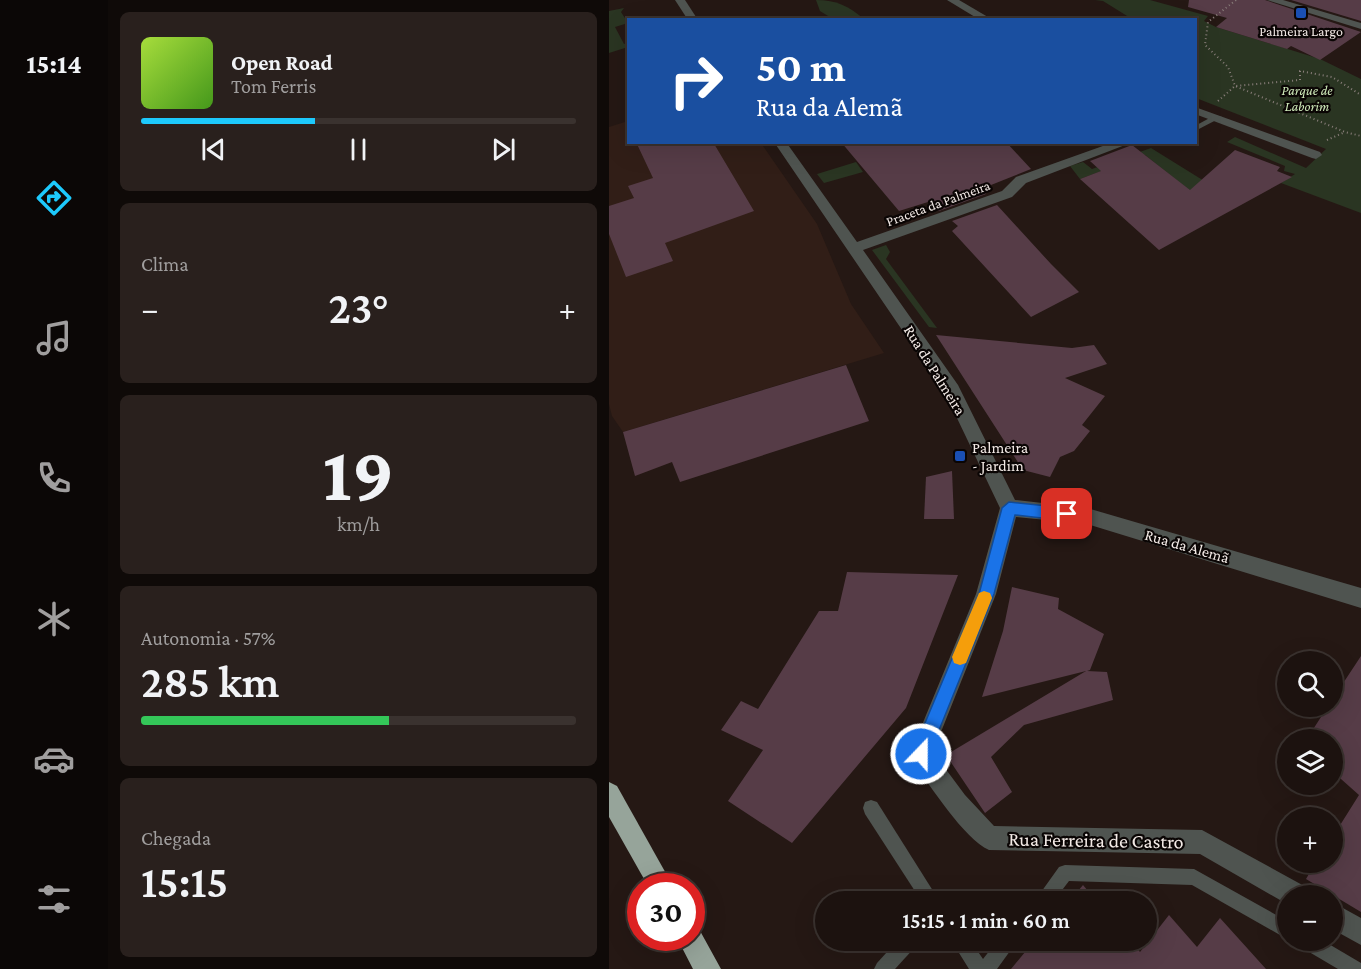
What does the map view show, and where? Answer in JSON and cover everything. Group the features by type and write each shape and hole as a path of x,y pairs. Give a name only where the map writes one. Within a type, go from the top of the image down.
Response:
{"highway":[{"path":"609,794 654,873"},
{"path":"698,951 708,969"}],"street":[{"path":"680,0 692,18"},
{"path":"952,0 984,18"},
{"path":"1272,0 1287,2 1361,26"},
{"path":"1197,110 1216,111 1316,155"},
{"name":"Rua da Palmeira","path":"781,144 952,390 1009,508"},
{"name":"Praceta da Palmeira","path":"855,248 1007,195 1021,180 1121,144"},
{"name":"Rua da Alemã","path":"1009,508 1087,516 1361,598"},
{"name":"Rua Ferreira de Castro","path":"1009,508 986,594 921,754 957,803 989,838 1202,842 1278,885"},
{"path":"1343,921 1361,932"}],"lane":[{"path":"1197,127 1216,111"},
{"path":"871,808 925,891"},
{"path":"1051,891 1065,873 1194,877 1277,924"},
{"path":"883,969 900,951"},
{"path":"967,951 979,969"},
{"path":"986,969 1001,951"},
{"path":"1324,951 1355,969"}],"path":[{"path":"1236,0 1208,22 1205,45 1228,67 1235,86 1345,132 1361,136"},
{"path":"1216,111 1235,86 1300,80 1300,71 1332,77 1361,95"}],"shaded area":[{"path":"627,121 627,144 762,144 817,224 851,304 884,353 623,432 612,416 609,404 609,127"}],"green space":[{"path":"816,0 842,5 863,18 831,18 820,11"},
{"name":"Parque de Laborim","path":"1095,0 1150,0 1208,16 1204,21 1216,27 1320,59 1361,79 1361,213 1281,183 1295,174 1284,171 1285,166 1227,142 1235,137 1306,168 1326,149 1197,98 1197,18 1130,18 1103,1"},
{"path":"624,8 621,12 627,23 615,27 624,44 627,43 627,47 609,53 609,11"},
{"path":"1151,148 1209,184 1198,197 1145,155 1080,179 1070,166 1083,162 1092,169"},
{"path":"856,162 863,172 824,183 817,174"},
{"path":"886,245 890,252 886,259 937,328 929,327 872,250"}],"building":[{"path":"1189,0 1265,0 1361,32 1320,60 1291,46 1287,49 1216,27 1227,18 1188,7"},
{"path":"1291,0 1361,0 1361,21"},
{"path":"637,144 714,144 754,211 665,243 673,261 626,277 609,234 609,206 634,198 628,186 653,178"},
{"path":"843,144 1008,144 1031,169 981,189 986,194 939,211 928,202 899,211"},
{"path":"1132,145 1190,190 1235,150 1280,167 1277,171 1292,177 1159,250 1080,179 1101,171 1090,161"},
{"path":"997,205 1079,292 1031,317 952,231 958,226 952,221"},
{"path":"936,335 1072,348 1094,345 1107,364 1065,378 1105,396 1082,425 1090,431 1074,451 1060,457 1050,477 1023,470"},
{"path":"846,365 869,421 680,482 672,462 635,476 623,432"},
{"path":"952,471 954,519 924,519 926,477"},
{"path":"847,572 958,575 906,708 792,843 728,801 763,750 721,730 741,701 758,709 819,611 838,611"},
{"path":"1012,587 1059,598 1058,609 1104,634 1090,670 1087,671 1107,672 1113,700 1024,725 991,757 1012,792 985,813 946,755 1086,671 982,697 1003,631"},
{"path":"1361,656 1361,912 1343,901 1343,885 1316,885 1306,879 1310,873 1343,873 1343,820 1359,795 1343,781 1343,729 1313,729 1321,717 1343,717 1343,683"},
{"path":"1083,885 1088,891 1078,891"},
{"path":"1169,915 1197,947 1220,918 1266,969 1011,969 1026,951 1157,951 1157,930"}],"slow traffic":[{"path":"960,657 984,598"}],"place":[{"name":"Palmeira Largo","path":"1301,13"},
{"name":"Palmeira - Jardim","path":"960,456"}],"route":[{"path":"921,754 986,594 1009,508 1067,514"}]}
